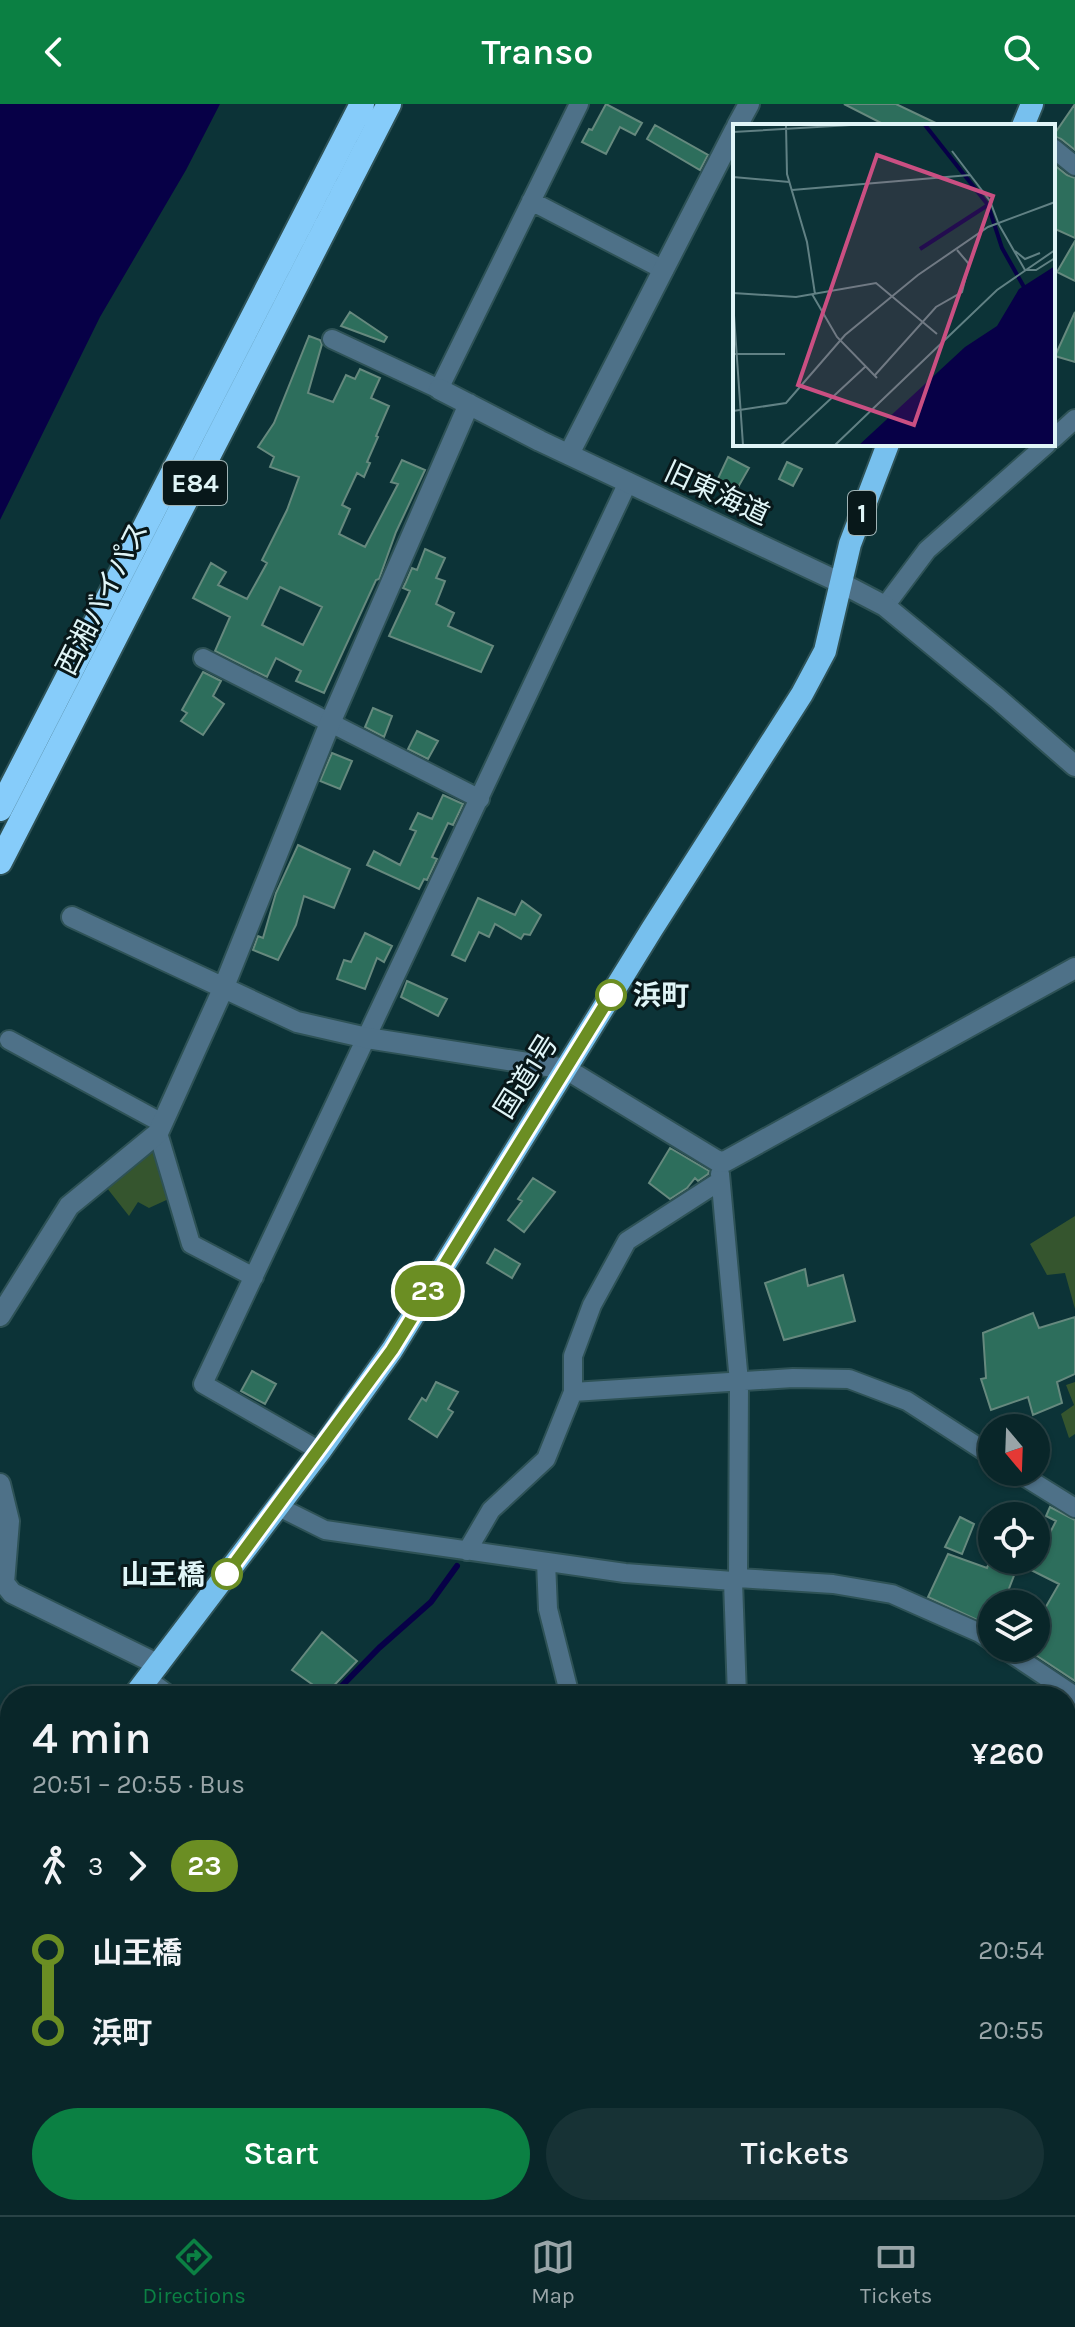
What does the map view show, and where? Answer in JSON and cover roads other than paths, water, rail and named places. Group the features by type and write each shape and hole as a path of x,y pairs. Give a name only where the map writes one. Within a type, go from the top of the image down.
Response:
{"highway":[{"name":"西湘バイパス","path":"0,809 362,104"},
{"name":"西湘バイパス","path":"0,862 389,104"},
{"name":"国道1号","path":"147,1680 392,1350 660,916 802,694 825,651 850,544 887,446"}],"street":[{"path":"332,339 439,389 579,104"},
{"path":"738,124 749,104"},
{"path":"569,454 733,134"},
{"path":"1055,150 1075,166"},
{"path":"531,201 664,270"},
{"name":"旧東海道","path":"439,389 885,606 1075,766"},
{"path":"0,1316 69,1206 160,1128 223,989 330,723 469,404"},
{"path":"1055,437 1075,419"},
{"path":"885,606 927,550 1045,446"},
{"path":"320,1451 203,1384 628,482"},
{"path":"203,658 480,799"},
{"path":"72,917 297,1022 367,1038 566,1069 720,1171"},
{"path":"467,1551 491,1510 546,1459 573,1392 573,1356 592,1305 627,1241 720,1171 726,1161 1075,968"},
{"path":"9,1040 160,1128 191,1244 254,1277"},
{"path":"720,1171 739,1382 737,1686"},
{"path":"573,1392 793,1378 849,1379 907,1401 978,1447"},
{"path":"0,1484 9,1521 4,1583 12,1593 147,1680"},
{"path":"1040,1486 1075,1508"},
{"path":"277,1506 325,1530 467,1551 625,1573 833,1584 892,1594 978,1632"},
{"path":"546,1562 548,1609 567,1686"},
{"path":"1024,1662 1060,1686"}],"waterway":[{"path":"342,1686 431,1602 457,1566"}],"place":[{"name":"浜町","path":"611,995"},
{"name":"山王橋","path":"227,1574"}]}
